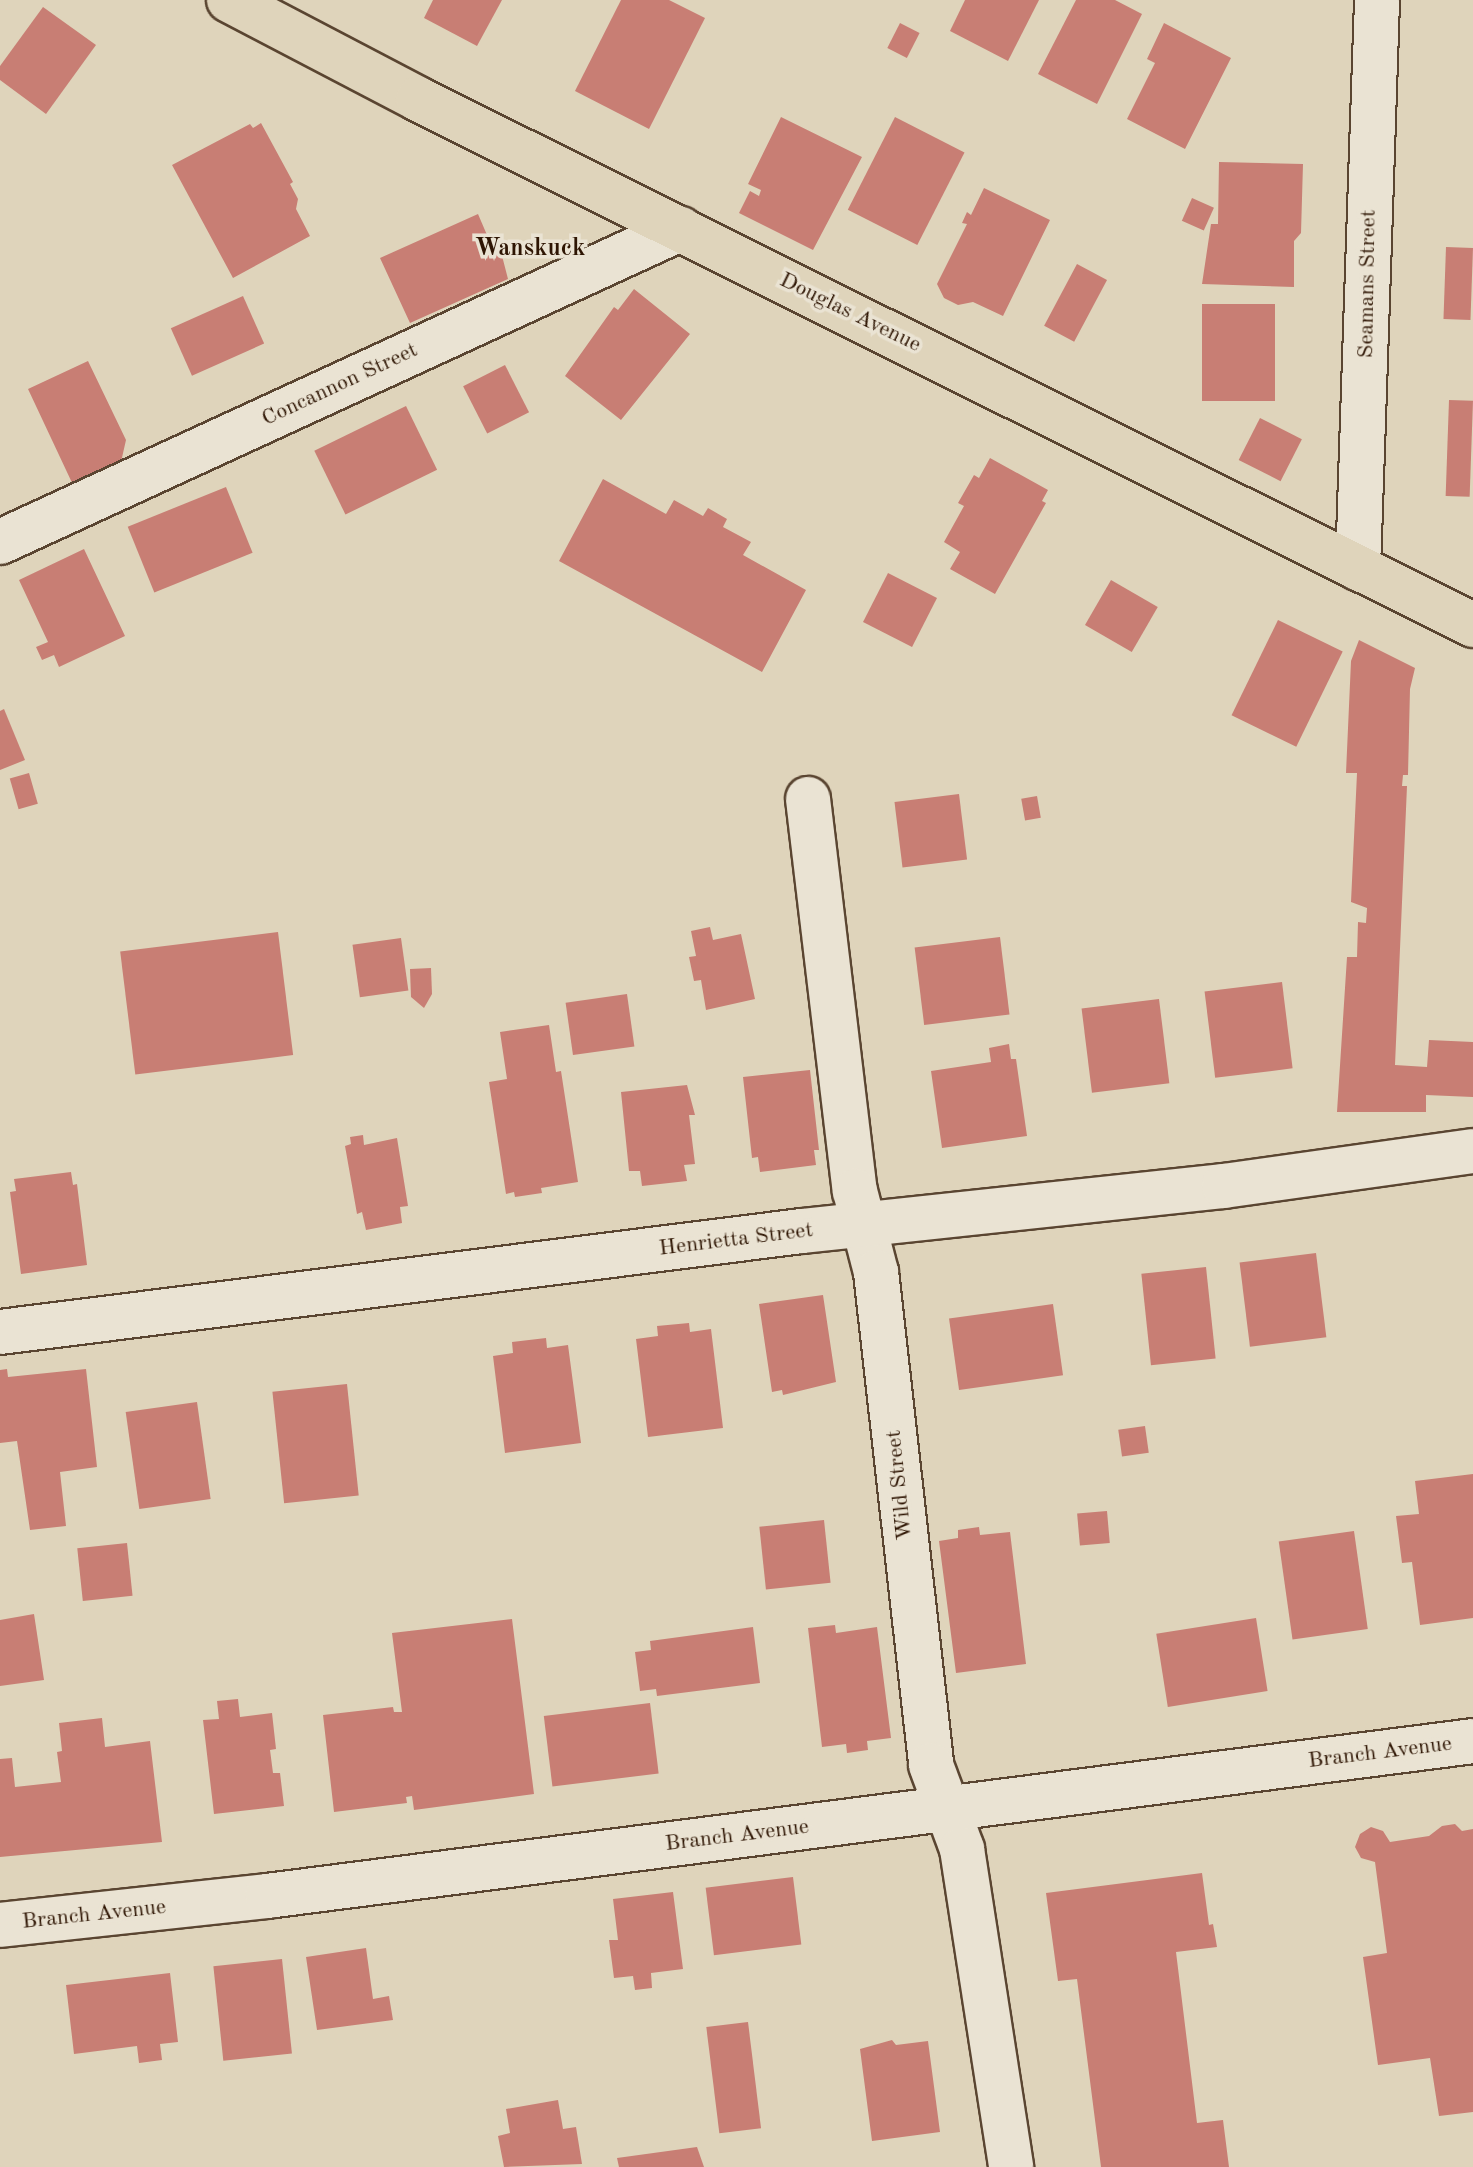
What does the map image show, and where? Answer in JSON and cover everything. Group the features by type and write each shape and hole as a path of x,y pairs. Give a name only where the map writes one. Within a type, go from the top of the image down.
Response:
{"main road":[{"name":"Douglas Avenue","path":"229,0 418,99 1473,625"}],"street":[{"name":"Seamans Street","path":"1358,568 1377,0"},
{"name":"Concannon Street","path":"0,542 680,229"},
{"name":"Wild Street","path":"808,799 855,1191 876,1272 931,1765 962,1849 1011,2167"},
{"name":"Henrietta Street","path":"0,1332 802,1231 1224,1186 1473,1151"},
{"name":"Branch Avenue","path":"0,1925 267,1896 1473,1741"}],"building":[{"path":"433,0 502,0 477,46 424,18"},
{"path":"621,0 669,0 705,18 649,129 575,91"},
{"path":"965,0 1039,0 1008,61 950,31"},
{"path":"1076,0 1115,0 1142,14 1097,104 1038,74"},
{"path":"43,7 96,45 46,114 0,80 0,66"},
{"path":"900,23 920,33 907,58 887,48"},
{"path":"1164,23 1231,58 1185,149 1127,119 1155,63 1147,59"},
{"path":"781,117 862,157 813,250 739,213 750,191 759,196 761,190 748,184"},
{"path":"895,117 964,152 917,245 848,210"},
{"path":"261,123 293,182 290,184 298,199 296,209 310,236 233,278 172,165 250,124 253,128"},
{"path":"1219,162 1303,164 1301,233 1294,241 1294,287 1202,284 1211,224 1218,224"},
{"path":"984,188 1050,220 1003,316 973,302 958,305 944,298 937,284 967,224 962,223 967,212 971,215"},
{"path":"1192,198 1214,208 1204,231 1182,221"},
{"path":"478,214 490,242 500,248 508,279 410,323 380,258"},
{"path":"1446,247 1473,248 1470,320 1443,319"},
{"path":"1077,264 1107,280 1074,342 1044,326"},
{"path":"634,289 690,334 621,420 565,376 614,307 618,310"},
{"path":"243,296 264,344 192,376 171,328"},
{"path":"1202,304 1275,304 1275,401 1202,401"},
{"path":"88,361 126,440 121,462 108,465 102,474 74,487 28,389"},
{"path":"505,365 529,412 487,434 463,386"},
{"path":"1449,400 1473,401 1470,497 1446,496"},
{"path":"406,406 437,470 345,515 314,451"},
{"path":"1260,418 1302,439 1281,481 1239,460"},
{"path":"990,458 1048,490 1042,501 1046,503 995,594 950,569 960,552 944,542 964,506 958,503 974,475 979,478"},
{"path":"603,479 666,514 674,500 703,516 708,508 727,519 723,527 751,542 743,555 806,590 762,672 559,561"},
{"path":"226,487 253,553 154,593 128,527"},
{"path":"84,549 125,636 59,667 54,655 42,660 36,647 48,642 19,580"},
{"path":"888,573 937,598 912,647 863,622"},
{"path":"1111,580 1158,607 1132,652 1085,625"},
{"path":"1278,620 1343,652 1296,747 1232,715"},
{"path":"1359,640 1415,668 1410,689 1408,775 1403,775 1402,786 1407,786 1395,1065 1427,1067 1429,1040 1473,1042 1473,1097 1426,1095 1426,1112 1337,1112 1347,957 1357,957 1358,922 1366,923 1367,908 1351,902 1357,773 1346,773 1351,661"},
{"path":"4,709 25,760 0,770 0,711"},
{"path":"29,773 38,804 19,809 10,779"},
{"path":"959,794 967,860 903,867 894,802"},
{"path":"1037,796 1041,818 1025,820 1021,799"},
{"path":"710,927 713,940 741,934 755,999 706,1010 701,980 694,981 689,957 696,956 691,931"},
{"path":"278,932 293,1055 135,1074 120,951"},
{"path":"1000,937 1010,1014 924,1025 915,947"},
{"path":"401,938 408,990 360,997 352,945"},
{"path":"431,968 432,994 424,1008 411,997 410,969"},
{"path":"1282,982 1293,1068 1215,1078 1205,992"},
{"path":"627,994 634,1046 573,1055 566,1003"},
{"path":"1159,999 1169,1083 1092,1093 1082,1009"},
{"path":"549,1025 556,1072 561,1071 578,1182 541,1188 542,1193 515,1197 514,1192 506,1194 489,1082 507,1079 500,1032"},
{"path":"1009,1044 1011,1059 1016,1059 1027,1136 942,1148 931,1071 991,1062 989,1048"},
{"path":"810,1070 819,1150 814,1150 816,1165 760,1172 758,1157 752,1158 743,1077"},
{"path":"687,1085 695,1115 689,1115 695,1164 684,1165 687,1181 642,1186 640,1171 629,1171 621,1092"},
{"path":"363,1135 364,1145 397,1138 408,1206 400,1207 402,1223 366,1230 362,1212 357,1214 345,1146 351,1144 350,1137"},
{"path":"71,1172 73,1185 77,1184 87,1265 21,1274 10,1192 16,1191 14,1179"},
{"path":"1316,1253 1326,1337 1250,1347 1240,1262"},
{"path":"1206,1267 1216,1358 1151,1365 1141,1274"},
{"path":"823,1295 836,1382 783,1395 782,1390 772,1392 759,1304"},
{"path":"1053,1304 1063,1375 959,1390 949,1319"},
{"path":"689,1323 690,1332 711,1329 723,1428 648,1437 636,1339 658,1336 657,1326"},
{"path":"546,1338 547,1348 568,1345 581,1443 505,1453 493,1356 513,1353 512,1342"},
{"path":"7,1369 8,1377 86,1369 97,1467 60,1472 66,1526 30,1530 17,1441 0,1443 0,1370"},
{"path":"347,1384 359,1495 284,1503 272,1392"},
{"path":"197,1402 211,1499 139,1509 126,1412"},
{"path":"1145,1426 1149,1453 1122,1456 1118,1430"},
{"path":"1473,1474 1473,1618 1420,1625 1412,1562 1402,1563 1396,1516 1419,1514 1415,1481"},
{"path":"1107,1511 1110,1543 1080,1545 1077,1514"},
{"path":"824,1520 831,1583 766,1589 759,1527"},
{"path":"979,1527 980,1535 1010,1532 1026,1664 956,1673 939,1541 958,1538 958,1530"},
{"path":"1354,1531 1368,1629 1293,1640 1279,1542"},
{"path":"127,1543 133,1596 83,1601 77,1548"},
{"path":"34,1614 44,1680 0,1686 0,1620"},
{"path":"1256,1618 1268,1691 1168,1707 1156,1634"},
{"path":"512,1619 534,1794 414,1810 412,1796 406,1797 407,1803 334,1812 323,1715 393,1707 394,1712 402,1712 392,1633"},
{"path":"835,1625 836,1633 877,1627 891,1738 867,1741 868,1750 847,1753 846,1744 822,1747 808,1628"},
{"path":"753,1627 760,1683 657,1696 656,1689 640,1691 635,1652 651,1650 650,1641"},
{"path":"238,1699 240,1717 272,1713 276,1749 270,1750 273,1773 280,1773 284,1806 214,1814 203,1720 219,1719 217,1701"},
{"path":"650,1703 659,1773 552,1787 544,1716"},
{"path":"102,1718 105,1747 150,1741 162,1842 0,1857 0,1759 12,1758 15,1787 61,1782 57,1752 62,1751 59,1723"},
{"path":"1455,1824 1462,1831 1473,1829 1473,2112 1439,2116 1430,2058 1378,2065 1363,1957 1387,1953 1375,1862 1361,1858 1355,1847 1360,1834 1371,1827 1383,1831 1390,1842 1429,1836 1442,1826"},
{"path":"1202,1873 1209,1925 1213,1924 1217,1947 1176,1952 1197,2123 1223,2120 1229,2167 1101,2167 1077,1979 1058,1981 1046,1893"},
{"path":"793,1877 801,1944 714,1955 706,1888"},
{"path":"673,1892 683,1969 651,1973 652,1988 635,1990 633,1976 614,1978 609,1940 618,1940 613,1899"},
{"path":"366,1948 373,1999 389,1996 393,2020 317,2030 306,1957"},
{"path":"282,1959 292,2053 223,2061 213,1966"},
{"path":"170,1973 178,2042 160,2044 162,2060 139,2063 137,2046 74,2054 66,1985"},
{"path":"748,2022 761,2128 719,2133 706,2027"},
{"path":"892,2040 896,2045 928,2041 940,2132 872,2141 860,2049"},
{"path":"558,2100 563,2129 576,2127 582,2164 504,2167 498,2136 510,2133 506,2109"},
{"path":"697,2147 704,2167 619,2167 617,2158"}],"district":[{"name":"Wanskuck","path":"530,250"}]}
